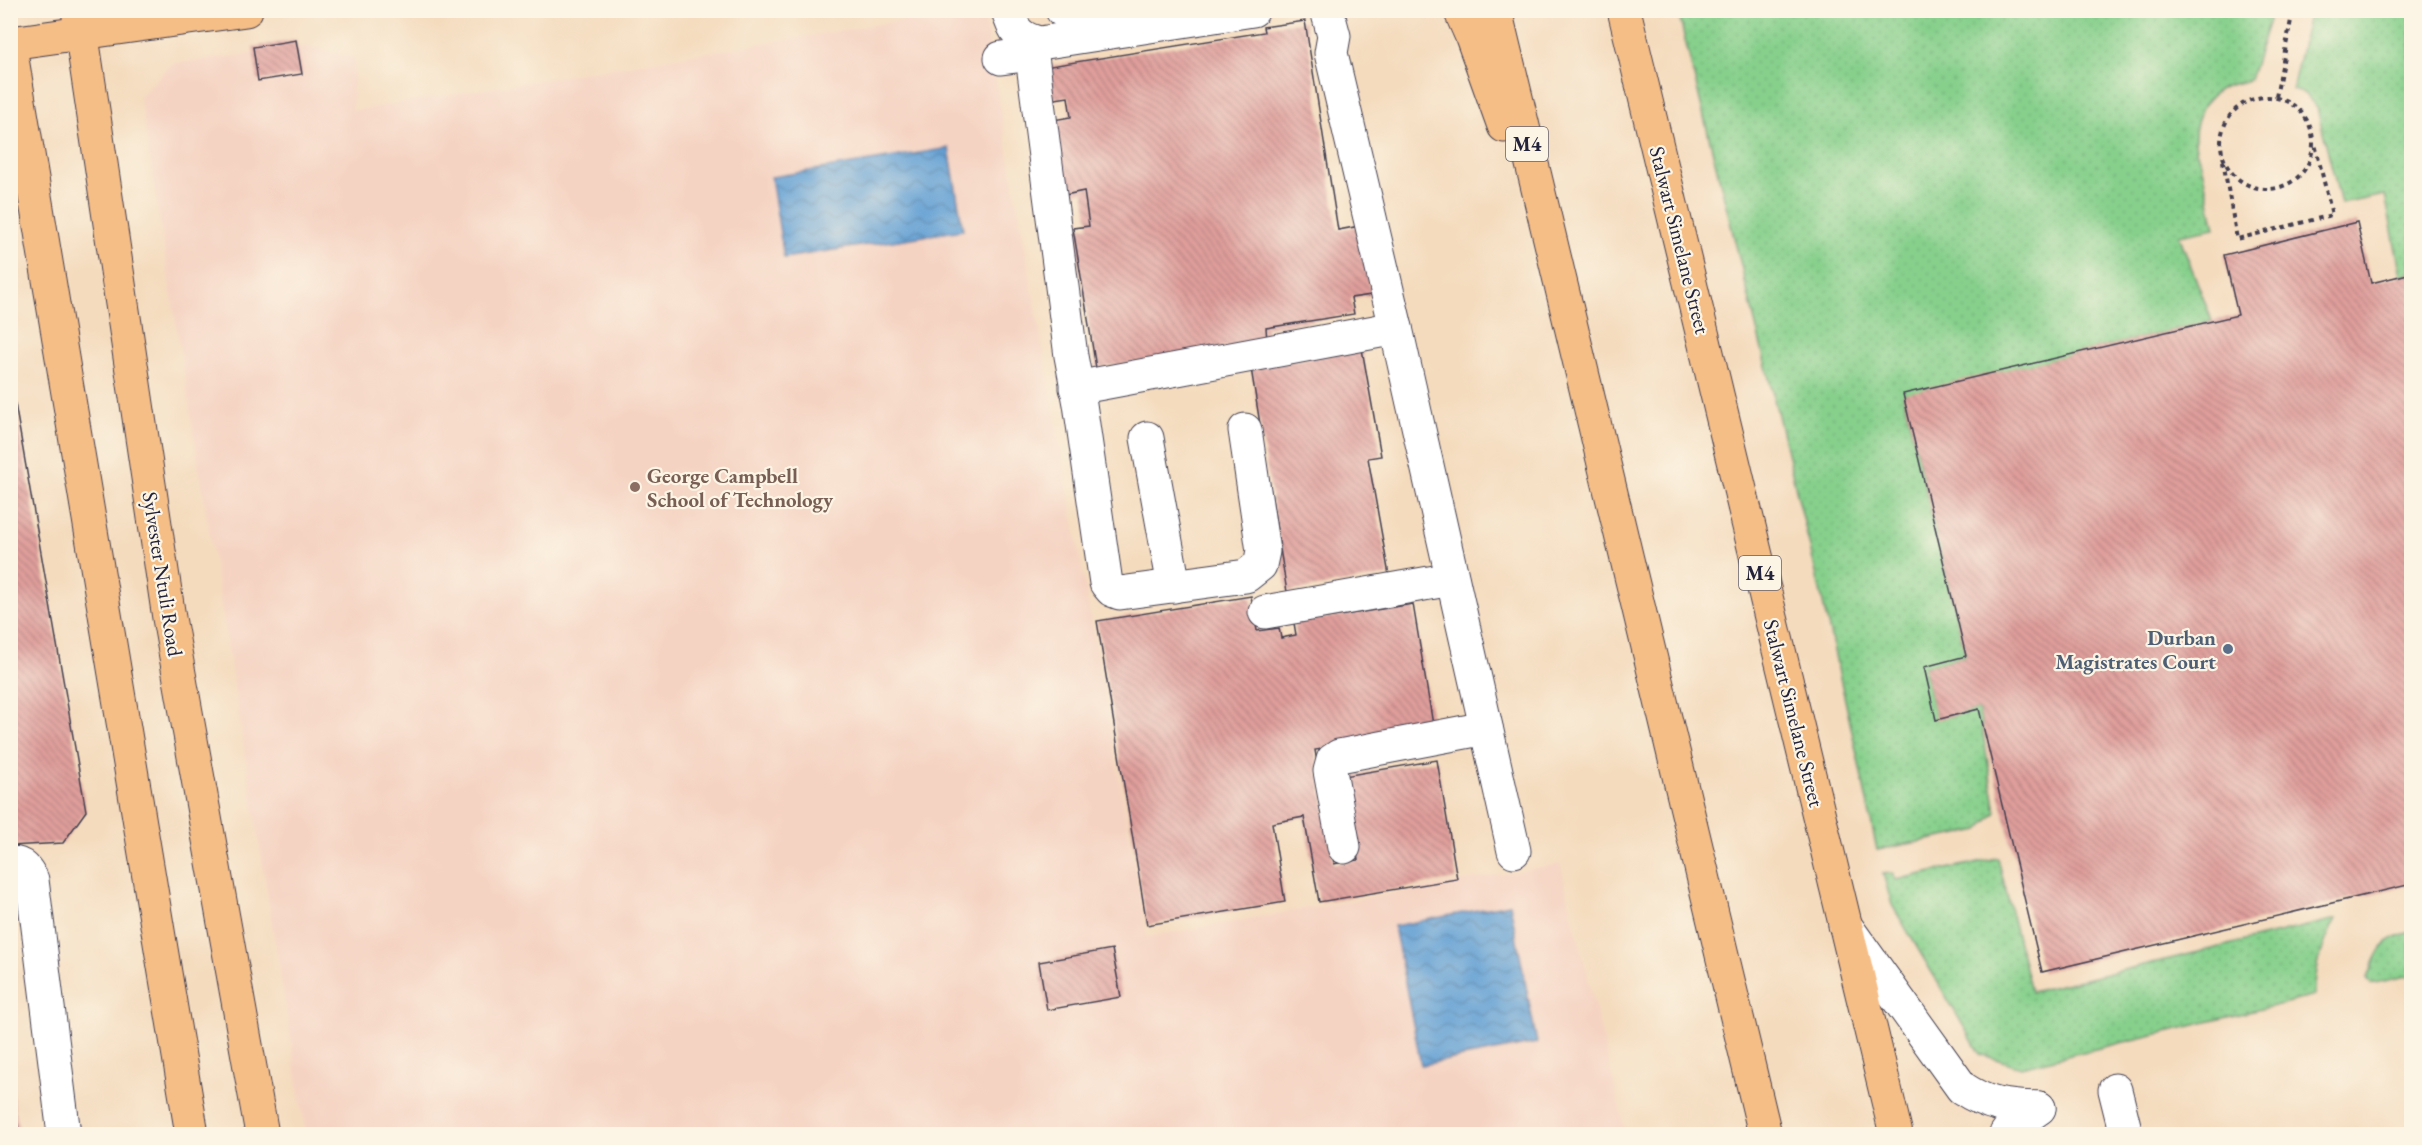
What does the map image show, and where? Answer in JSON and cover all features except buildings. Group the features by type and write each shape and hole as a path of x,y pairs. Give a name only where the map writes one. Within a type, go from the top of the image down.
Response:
{"main road":[{"path":"192,1134 10,45 79,22 246,10"},
{"path":"1460,10 1472,37 1559,278"},
{"name":"M4","path":"1495,10 1765,1134"},
{"name":"Stalwart Simelane Street","path":"1629,18 1896,1134"},
{"name":"Sylvester Ntuli Road","path":"79,22 169,618 262,1134"}],"lane":[{"path":"1008,10 1021,51 1106,583 1112,590 1120,593 1246,576 1260,565 1263,551 1245,430"},
{"path":"1062,10 1087,13 1119,10"},
{"path":"1021,51 1040,43 1170,17 1253,10"},
{"path":"1307,10 1321,40 1331,53"},
{"path":"1327,10 1334,36 1331,53 1396,328 1514,851"},
{"path":"1076,388 1396,328"},
{"path":"1148,438 1174,586"},
{"path":"1265,612 1452,579"},
{"path":"1344,847 1330,771 1332,760 1340,756 1486,728"},
{"path":"10,863 26,868 32,880 22,897 64,1134"},
{"path":"1845,925 1962,1088 1977,1098 2003,1107 2039,1107 2006,1134"},
{"path":"2115,1090 2126,1134"}],"path":[{"path":"2276,97 2293,10"},
{"path":"2260,97 2276,97 2302,112 2310,126 2332,215 2237,239 2222,153 2221,138 2225,123 2234,111 2246,102 2260,97"},
{"path":"2222,153 2227,167 2237,178 2250,186 2265,190 2280,188 2294,181 2306,170 2312,156 2314,141"}],"shaded area":[{"name":"George Campbell School of Technology","path":"959,11 983,11 1147,937 1560,864 1626,1134 306,1134 140,97 172,64 308,46 355,58 352,111"}],"green space":[{"path":"1678,11 2272,11 2250,80 2225,86 2213,94 2206,102 2197,121 2195,143 2215,228 2179,235 2212,321 1903,395 1966,656 1924,667 1936,719 1979,709 1996,812 1979,830 1877,850 1807,535"},
{"path":"2310,11 2411,11 2411,273 2401,275 2385,195 2341,204 2317,108 2305,94 2292,90"},
{"path":"1998,858 2031,992 2336,919 2320,956 2315,996 2021,1067 1980,1054 1892,905 1883,874 1893,873 1895,880"},
{"path":"2411,932 2411,975 2371,984 2367,978 2382,947 2393,938"}],"water":[{"path":"949,148 963,230 784,258 771,177"},
{"path":"1510,904 1537,1043 1421,1065 1394,926"}],"place":[{"name":"George Campbell School of Technology","path":"635,487"},
{"name":"Durban Magistrates Court","path":"2228,649"}]}
